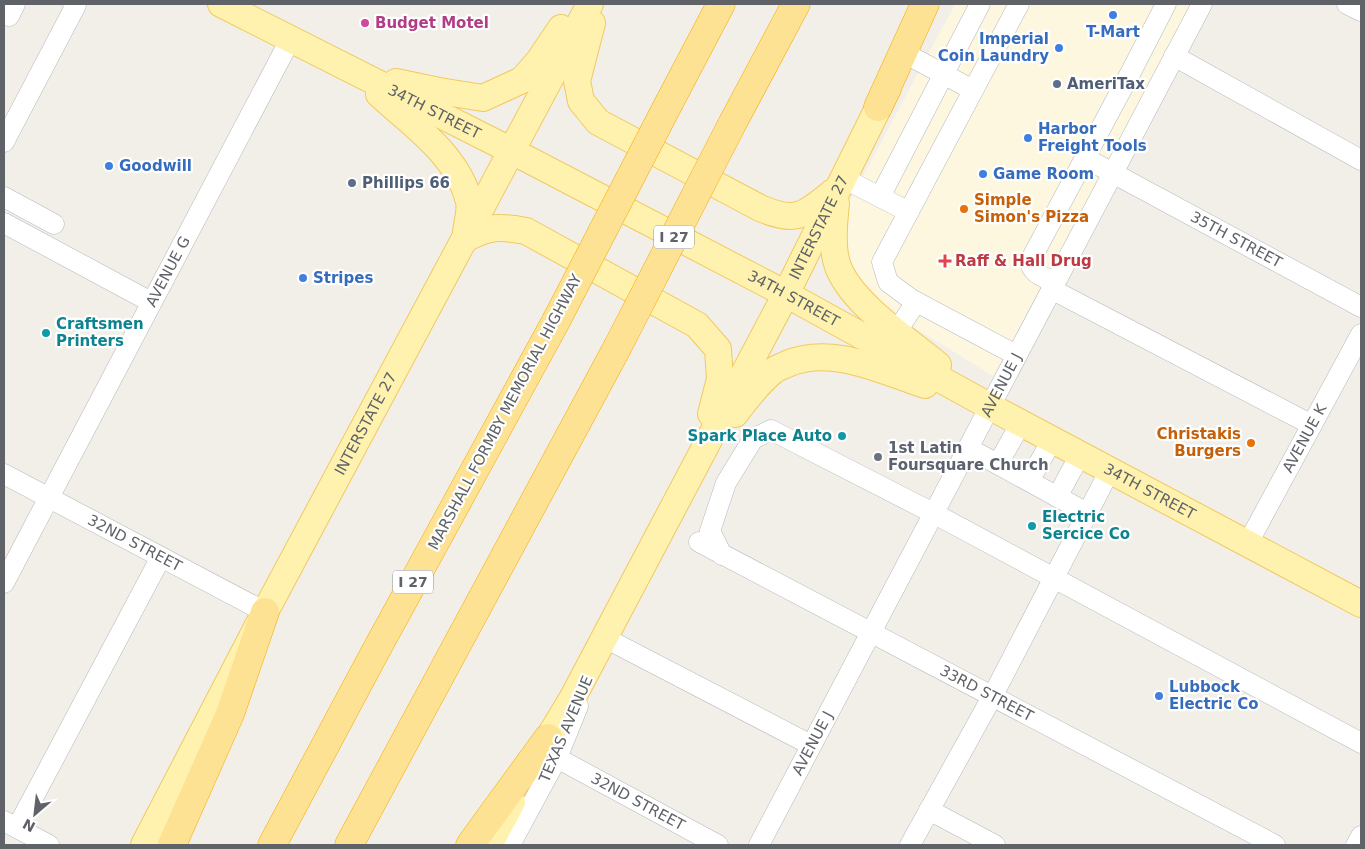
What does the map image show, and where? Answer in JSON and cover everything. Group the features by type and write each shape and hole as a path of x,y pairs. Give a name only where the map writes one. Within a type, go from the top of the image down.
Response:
{"highway":[{"name":"MARSHALL FORMBY MEMORIAL HIGHWAY","path":"272,845 556,321 721,4"},
{"name":"I 27","path":"349,845 617,348 796,4"},
{"path":"878,107 924,4"},
{"path":"172,845 230,714 265,612"},
{"path":"470,845 552,748"}],"main road":[{"name":"34TH STREET","path":"224,4 290,40 512,151 786,294 1052,440 1361,604"},
{"path":"356,73 439,91 483,98 522,80 538,62 562,26 583,4"},
{"name":"INTERSTATE 27","path":"144,845 265,612 590,4"},
{"path":"596,4 576,81 581,101 598,122 777,216 789,217 806,213 840,183"},
{"name":"INTERSTATE 27","path":"489,845 552,748 572,699 786,294 878,107 934,4"},
{"path":"356,73 450,161 469,203 465,239"},
{"path":"840,183 833,234 838,267 851,291 990,406"},
{"path":"465,239 482,230 504,227 526,231 697,325 718,349 720,379 701,454"},
{"path":"701,454 751,394 774,370 798,360 819,356 872,367 990,406"}],"street":[{"path":"4,142 75,4"},
{"path":"880,198 980,4"},
{"path":"1016,355 916,302 888,282 882,262 1019,4"},
{"path":"1166,4 1030,261 1032,269 1053,286 1312,425"},
{"name":"AVENUE J","path":"759,845 1202,4"},
{"path":"1347,4 1361,11"},
{"name":"AVENUE G","path":"4,583 290,40"},
{"path":"906,54 973,90"},
{"path":"1174,56 1361,160"},
{"name":"35TH STREET","path":"1085,158 1361,307"},
{"path":"840,183 880,198 909,212"},
{"path":"4,197 54,224"},
{"path":"4,223 151,302"},
{"path":"898,331 916,302"},
{"name":"AVENUE K","path":"1248,543 1361,334"},
{"path":"998,464 1021,423"},
{"path":"722,555 710,531 726,483 753,439 771,430 933,513 1361,743"},
{"path":"1028,481 1052,440"},
{"path":"968,448 1087,513"},
{"path":"1057,497 1080,455"},
{"path":"910,845 992,697 1110,470"},
{"name":"32ND STREET","path":"4,474 265,612"},
{"name":"33RD STREET","path":"699,542 1274,845"},
{"path":"49,845 10,825 161,557"},
{"path":"605,638 811,745"},
{"name":"32ND STREET","path":"552,748 718,845"},
{"name":"TEXAS AVENUE","path":"510,845 552,748"},
{"path":"929,810 995,845"},
{"path":"1356,845 1361,836"}],"shaded area":[{"path":"955,4 1193,4 993,376 884,309 847,272 844,212"}],"place":[{"name":"T-Mart","path":"1113,15"},
{"name":"Budget Motel","path":"365,23"},
{"name":"Imperial Coin Laundry","path":"1059,48"},
{"name":"AmeriTax","path":"1057,84"},
{"name":"Harbor Freight Tools","path":"1028,138"},
{"name":"Goodwill","path":"109,166"},
{"name":"Game Room","path":"983,174"},
{"name":"Phillips 66","path":"352,183"},
{"name":"Simple Simon's Pizza","path":"964,209"},
{"name":"Raff & Hall Drug","path":"945,261"},
{"name":"Stripes","path":"303,278"},
{"name":"Craftsmen Printers","path":"46,333"},
{"name":"Spark Place Auto","path":"842,436"},
{"name":"Christakis Burgers","path":"1251,443"},
{"name":"1st Latin Foursquare Church","path":"878,457"},
{"name":"Electric Sercice Co","path":"1032,526"},
{"name":"Lubbock Electric Co","path":"1159,696"}]}
